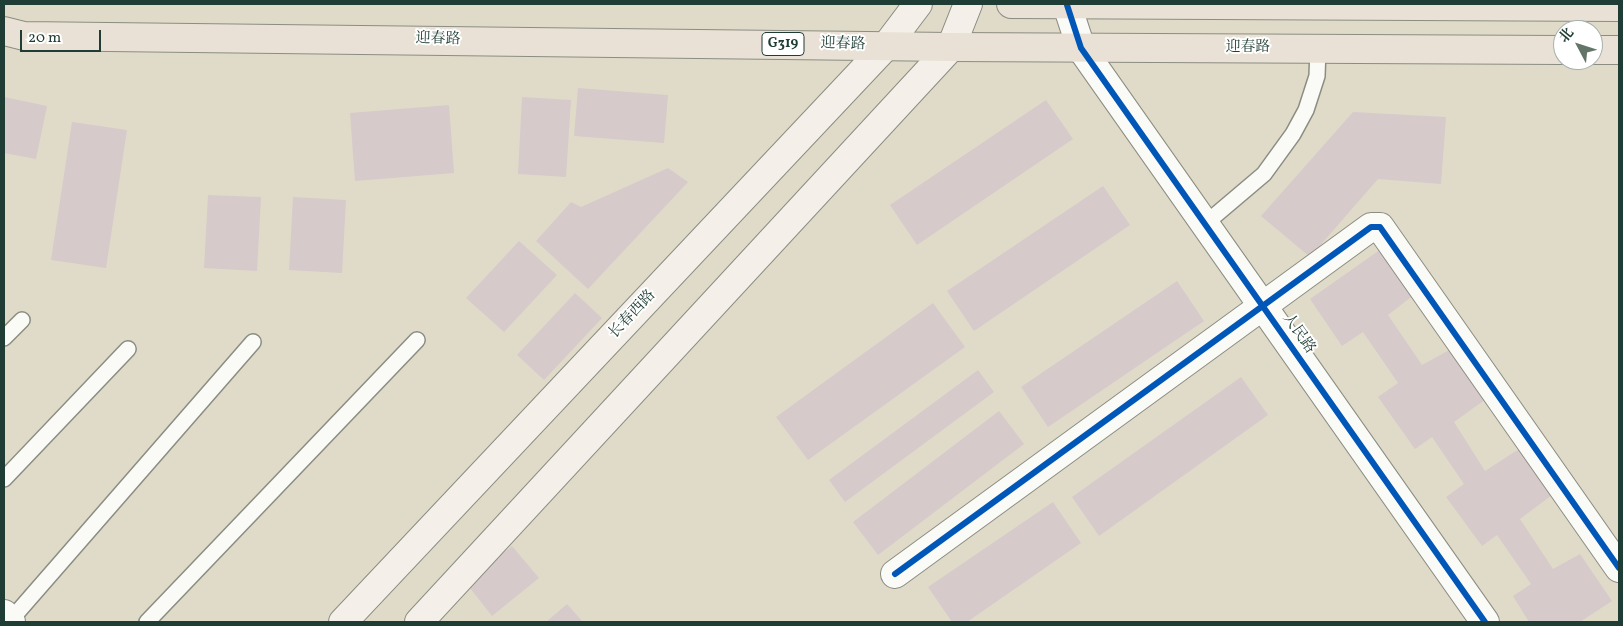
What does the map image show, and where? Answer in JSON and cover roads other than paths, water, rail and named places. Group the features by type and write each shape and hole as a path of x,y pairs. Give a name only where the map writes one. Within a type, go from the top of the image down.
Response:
{"highway":[{"path":"1011,4 1619,7"},
{"name":"迎春路","path":"4,31 24,36 951,47 1553,50"},
{"path":"1603,50 1619,50"}],"main road":[{"name":"长春西路","path":"343,622 888,45 918,4"},
{"path":"419,622 951,47 968,4"}],"street":[{"name":"人民路","path":"1067,4 1081,48 1485,622"},
{"path":"895,574 1371,227 1380,227 1619,568"}],"lane":[{"path":"1205,224 1264,174 1293,134 1306,110 1317,76 1318,49"},
{"path":"4,338 22,320"},
{"path":"147,622 417,340"},
{"path":"8,620 253,342"},
{"path":"4,479 128,349"}]}
